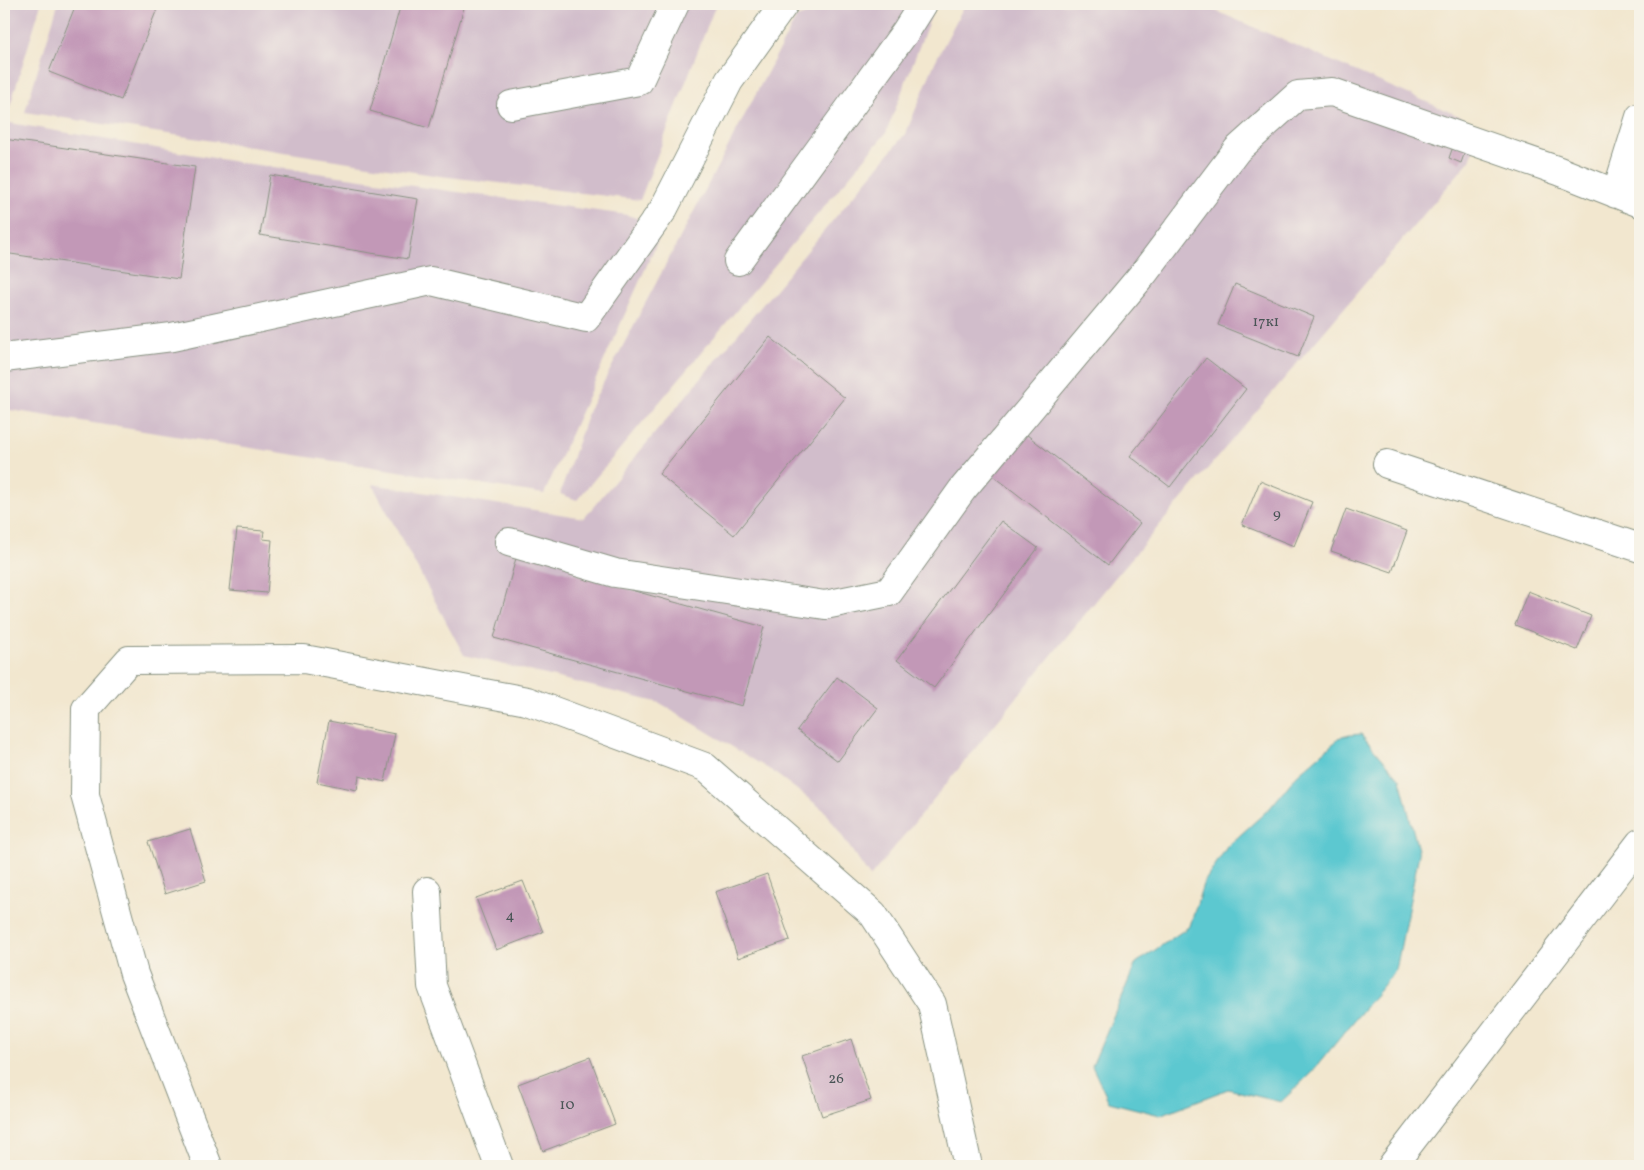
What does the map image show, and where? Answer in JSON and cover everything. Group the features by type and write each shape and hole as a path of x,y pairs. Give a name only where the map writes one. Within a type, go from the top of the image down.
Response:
{"street":[{"path":"511,105 639,81 675,4"},
{"path":"4,358 172,337 431,281 586,318 663,210 729,81 784,4"},
{"path":"738,261 923,4"},
{"path":"509,542 616,573 825,605 889,592 962,490 1144,273 1236,150 1298,95 1332,92 1560,171 1628,199 1640,117"},
{"path":"1387,464 1640,548"},
{"path":"208,1166 134,974 85,795 86,709 129,660 304,659 526,701 705,767 873,914 932,1004 968,1166"},
{"path":"1392,1166 1640,843"},
{"path":"427,891 432,986 499,1166"}],"shaded area":[{"path":"4,4 41,4 7,116 4,116"},
{"path":"58,4 716,4 640,200 440,176 25,112"},
{"path":"837,4 924,4 934,8 886,133 577,500 560,494 589,410 796,18"},
{"path":"965,4 1200,4 1482,126 1470,160 1113,580 870,877 825,811 772,771 660,703 464,655 372,484 584,518 906,133 935,62"},
{"path":"4,122 243,163 627,215 664,227 544,494 4,409"}],"water":[{"path":"1361,734 1400,779 1419,854 1396,970 1311,1073 1281,1102 1228,1089 1160,1115 1109,1102 1092,1066 1136,963 1190,926 1203,884 1227,847 1270,808 1297,775 1342,736"}],"building":[{"path":"76,4 159,4 121,100 49,72"},
{"path":"401,4 465,4 429,128 370,111"},
{"path":"4,139 195,167 179,279 4,253"},
{"path":"1454,144 1466,149 1461,163 1449,158"},
{"path":"270,175 418,199 408,259 260,235"},
{"path":"1235,284 1314,317 1298,357 1218,325"},
{"path":"770,337 845,398 734,535 659,474"},
{"path":"1206,358 1246,389 1170,487 1130,456"},
{"path":"1022,431 1140,523 1108,565 990,473"},
{"path":"1260,481 1312,502 1294,546 1242,525"},
{"path":"1346,509 1407,531 1392,572 1331,551"},
{"path":"1001,521 1038,548 934,688 897,660"},
{"path":"237,529 264,531 263,539 272,540 267,593 230,590"},
{"path":"516,558 764,627 742,706 494,638"},
{"path":"1528,591 1591,616 1577,650 1515,625"},
{"path":"837,677 878,708 838,761 797,730"},
{"path":"329,721 395,734 385,782 359,776 357,790 317,782"},
{"path":"190,829 206,881 165,894 148,842"},
{"path":"767,874 790,940 738,958 715,892"},
{"path":"523,881 543,932 496,950 476,898"},
{"path":"851,1039 871,1100 822,1116 802,1056"},
{"path":"590,1057 615,1124 543,1151 518,1084"}]}
